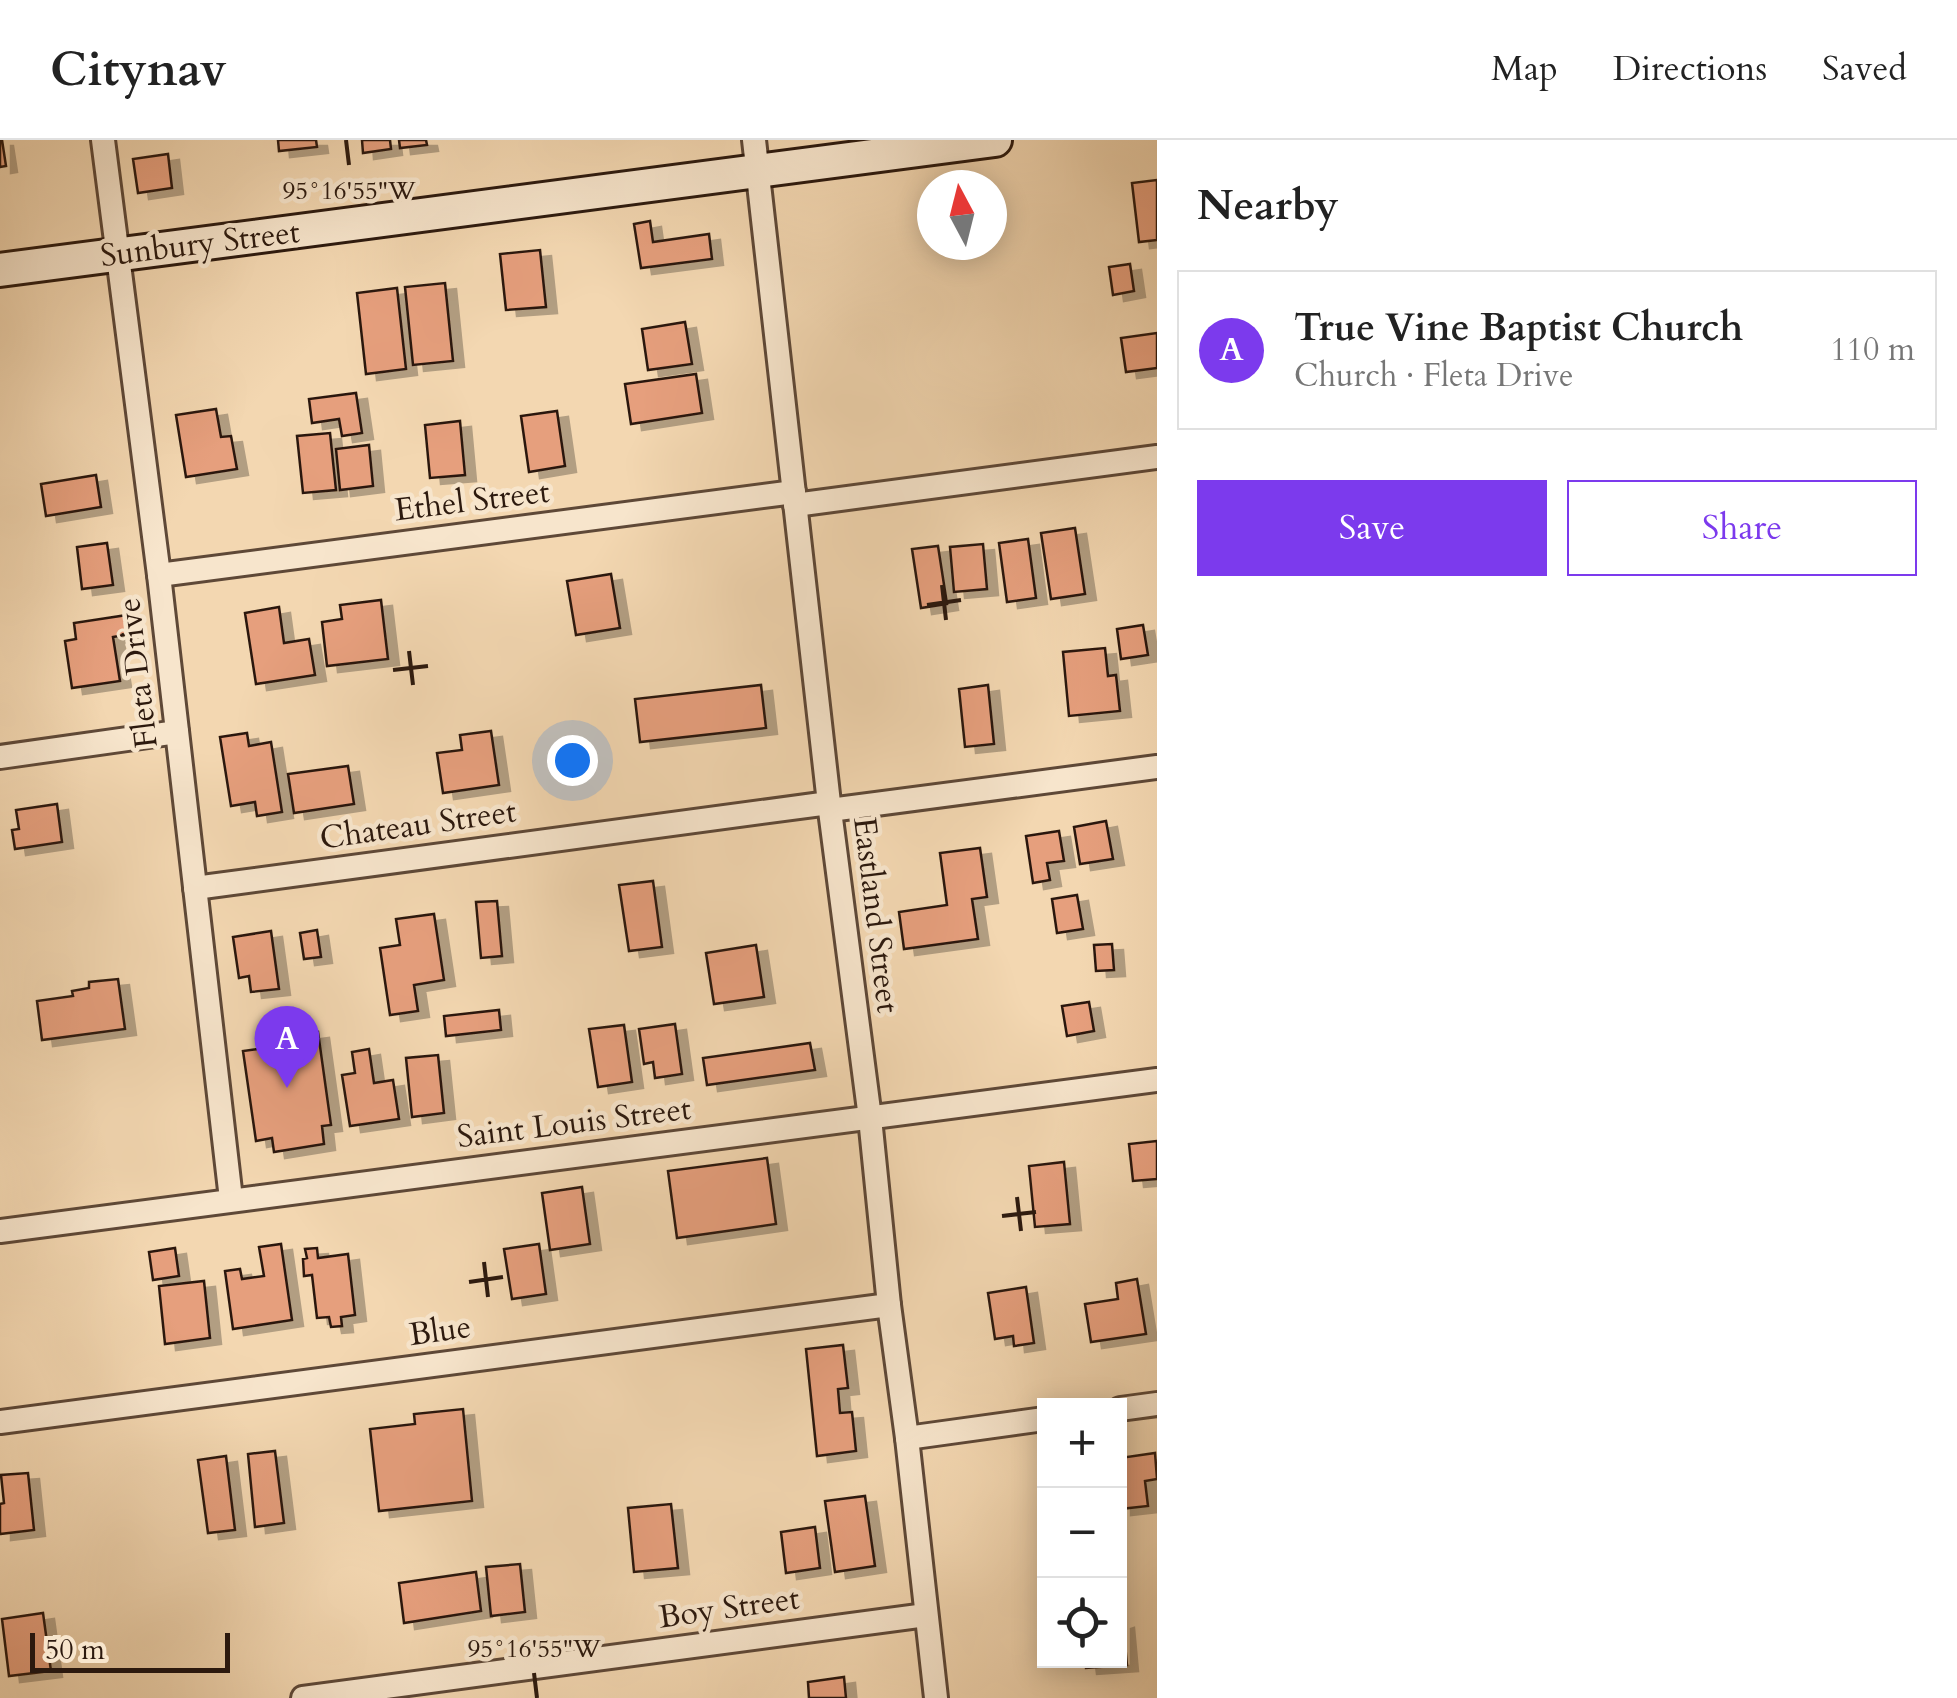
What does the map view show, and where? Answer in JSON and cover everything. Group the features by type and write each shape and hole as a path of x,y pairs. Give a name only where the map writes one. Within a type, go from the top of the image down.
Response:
{"street":[{"name":"Fleta Drive","path":"104,140 231,1199"},
{"name":"Sunbury Street","path":"0,270 756,156 994,140"},
{"name":"Eastland Street","path":"756,156 936,1698"},
{"name":"Ethel Street","path":"159,575 1157,457"},
{"path":"0,757 177,732"},
{"name":"Chateau Street","path":"195,888 1157,767"},
{"name":"Saint Louis Street","path":"0,1231 1157,1080"},
{"name":"Blue","path":"0,1422 889,1305"},
{"path":"1127,1408 1157,1404"},
{"path":"907,1438 1037,1420"},
{"name":"Boy Street","path":"303,1698 926,1615"}],"building":[{"path":"0,140 6,166 0,167"},
{"path":"278,140 316,140 317,147 279,151"},
{"path":"362,140 390,140 391,149 363,153"},
{"path":"399,140 426,140 427,145 400,148"},
{"path":"168,154 172,188 138,193 133,159"},
{"path":"1157,180 1157,240 1139,242 1132,183"},
{"path":"650,221 653,242 709,234 712,259 641,268 634,224"},
{"path":"540,250 546,307 506,310 500,254"},
{"path":"1130,264 1134,291 1113,295 1109,267"},
{"path":"445,283 453,361 413,365 405,287"},
{"path":"397,288 406,369 366,374 357,293"},
{"path":"685,322 692,364 648,370 642,329"},
{"path":"1157,333 1157,368 1126,372 1121,338"},
{"path":"696,374 702,413 631,424 625,384"},
{"path":"356,393 362,433 342,436 339,419 312,423 309,399"},
{"path":"216,409 221,437 231,436 237,469 186,477 176,415"},
{"path":"557,411 565,466 529,472 521,416"},
{"path":"460,421 465,475 430,478 425,425"},
{"path":"330,433 336,490 303,493 297,436"},
{"path":"369,445 373,486 340,490 336,449"},
{"path":"96,475 101,507 46,516 41,484"},
{"path":"1075,528 1085,594 1051,599 1041,533"},
{"path":"1028,539 1036,598 1007,602 999,543"},
{"path":"107,543 113,585 82,589 77,547"},
{"path":"983,544 987,589 954,592 950,547"},
{"path":"938,546 947,604 921,608 912,549"},
{"path":"611,574 620,628 576,635 567,581"},
{"path":"381,600 388,659 327,666 322,622 342,619 340,605"},
{"path":"279,607 284,643 309,639 315,675 256,684 245,613"},
{"path":"127,615 130,634 113,637 120,681 72,688 65,641 76,639 74,623"},
{"path":"1143,625 1148,655 1121,659 1117,629"},
{"path":"1105,648 1108,676 1116,675 1120,711 1069,716 1063,652"},
{"path":"761,685 766,728 640,742 635,699"},
{"path":"988,685 994,744 965,747 959,689"},
{"path":"491,731 499,785 443,793 437,753 462,750 460,735"},
{"path":"247,733 249,746 271,742 282,812 257,816 255,802 231,806 220,737"},
{"path":"348,766 354,804 294,813 288,774"},
{"path":"57,804 62,842 15,849 12,830 19,829 16,810"},
{"path":"1106,821 1113,859 1080,864 1074,827"},
{"path":"1059,831 1064,861 1047,863 1050,880 1033,883 1026,836"},
{"path":"980,848 987,897 972,899 978,939 904,949 899,912 947,905 940,853"},
{"path":"653,881 662,947 629,951 619,885"},
{"path":"1077,895 1083,929 1057,933 1052,899"},
{"path":"497,901 502,956 481,958 476,902"},
{"path":"434,914 444,980 414,985 418,1011 390,1015 380,948 400,945 396,919"},
{"path":"317,930 321,957 304,959 300,933"},
{"path":"271,931 279,989 251,992 249,976 239,978 233,937"},
{"path":"1112,944 1114,970 1096,971 1094,945"},
{"path":"756,945 764,997 714,1004 706,953"},
{"path":"118,979 125,1029 42,1040 37,1001 73,996 72,991 89,988 89,982"},
{"path":"1089,1002 1094,1031 1067,1036 1062,1006"},
{"path":"499,1010 501,1030 446,1036 444,1016"},
{"path":"675,1024 682,1074 655,1078 653,1062 644,1064 639,1029"},
{"path":"624,1025 632,1082 598,1087 589,1029"},
{"path":"318,1032 331,1125 322,1126 324,1144 274,1152 272,1138 256,1141 243,1051 281,1046 280,1037"},
{"path":"810,1043 815,1070 707,1085 703,1058"},
{"path":"369,1049 374,1083 393,1080 399,1119 350,1126 342,1075 355,1073 352,1052"},
{"path":"438,1055 444,1113 412,1117 406,1058"},
{"path":"1157,1141 1157,1179 1133,1181 1129,1144"},
{"path":"767,1158 776,1224 677,1238 668,1171"},
{"path":"1064,1162 1070,1224 1035,1227 1029,1166"},
{"path":"582,1187 590,1244 550,1250 542,1193"},
{"path":"281,1244 292,1320 233,1329 225,1271 240,1269 242,1279 264,1276 259,1247"},
{"path":"539,1244 546,1294 512,1299 504,1249"},
{"path":"175,1248 179,1276 153,1280 149,1252"},
{"path":"317,1248 318,1258 348,1254 355,1315 341,1317 342,1326 331,1327 329,1317 317,1318 312,1275 304,1276 303,1259 307,1258 305,1249"},
{"path":"1137,1279 1146,1334 1091,1342 1085,1304 1118,1299 1116,1283"},
{"path":"204,1281 210,1338 165,1344 159,1286"},
{"path":"1026,1287 1034,1343 1014,1346 1013,1336 995,1339 988,1293"},
{"path":"843,1345 848,1388 838,1389 840,1413 852,1412 856,1451 817,1456 806,1349"},
{"path":"463,1409 472,1501 379,1511 370,1429 415,1424 414,1414"},
{"path":"275,1451 284,1523 255,1527 248,1454"},
{"path":"1155,1453 1157,1479 1145,1481 1148,1506 1127,1508 1127,1457"},
{"path":"226,1456 235,1530 208,1533 198,1460"},
{"path":"28,1473 34,1530 0,1534 0,1504 4,1503 1,1475"},
{"path":"865,1496 875,1566 835,1572 825,1501"},
{"path":"671,1504 678,1568 634,1572 628,1508"},
{"path":"815,1527 820,1568 786,1573 781,1532"},
{"path":"520,1564 525,1612 491,1616 486,1567"},
{"path":"476,1572 481,1611 404,1623 399,1583"},
{"path":"43,1613 51,1671 9,1676 2,1619"},
{"path":"844,1677 846,1698 809,1698 808,1682"}],"place":[{"name":"True Vine Baptist Church","path":"287,1088"}]}
